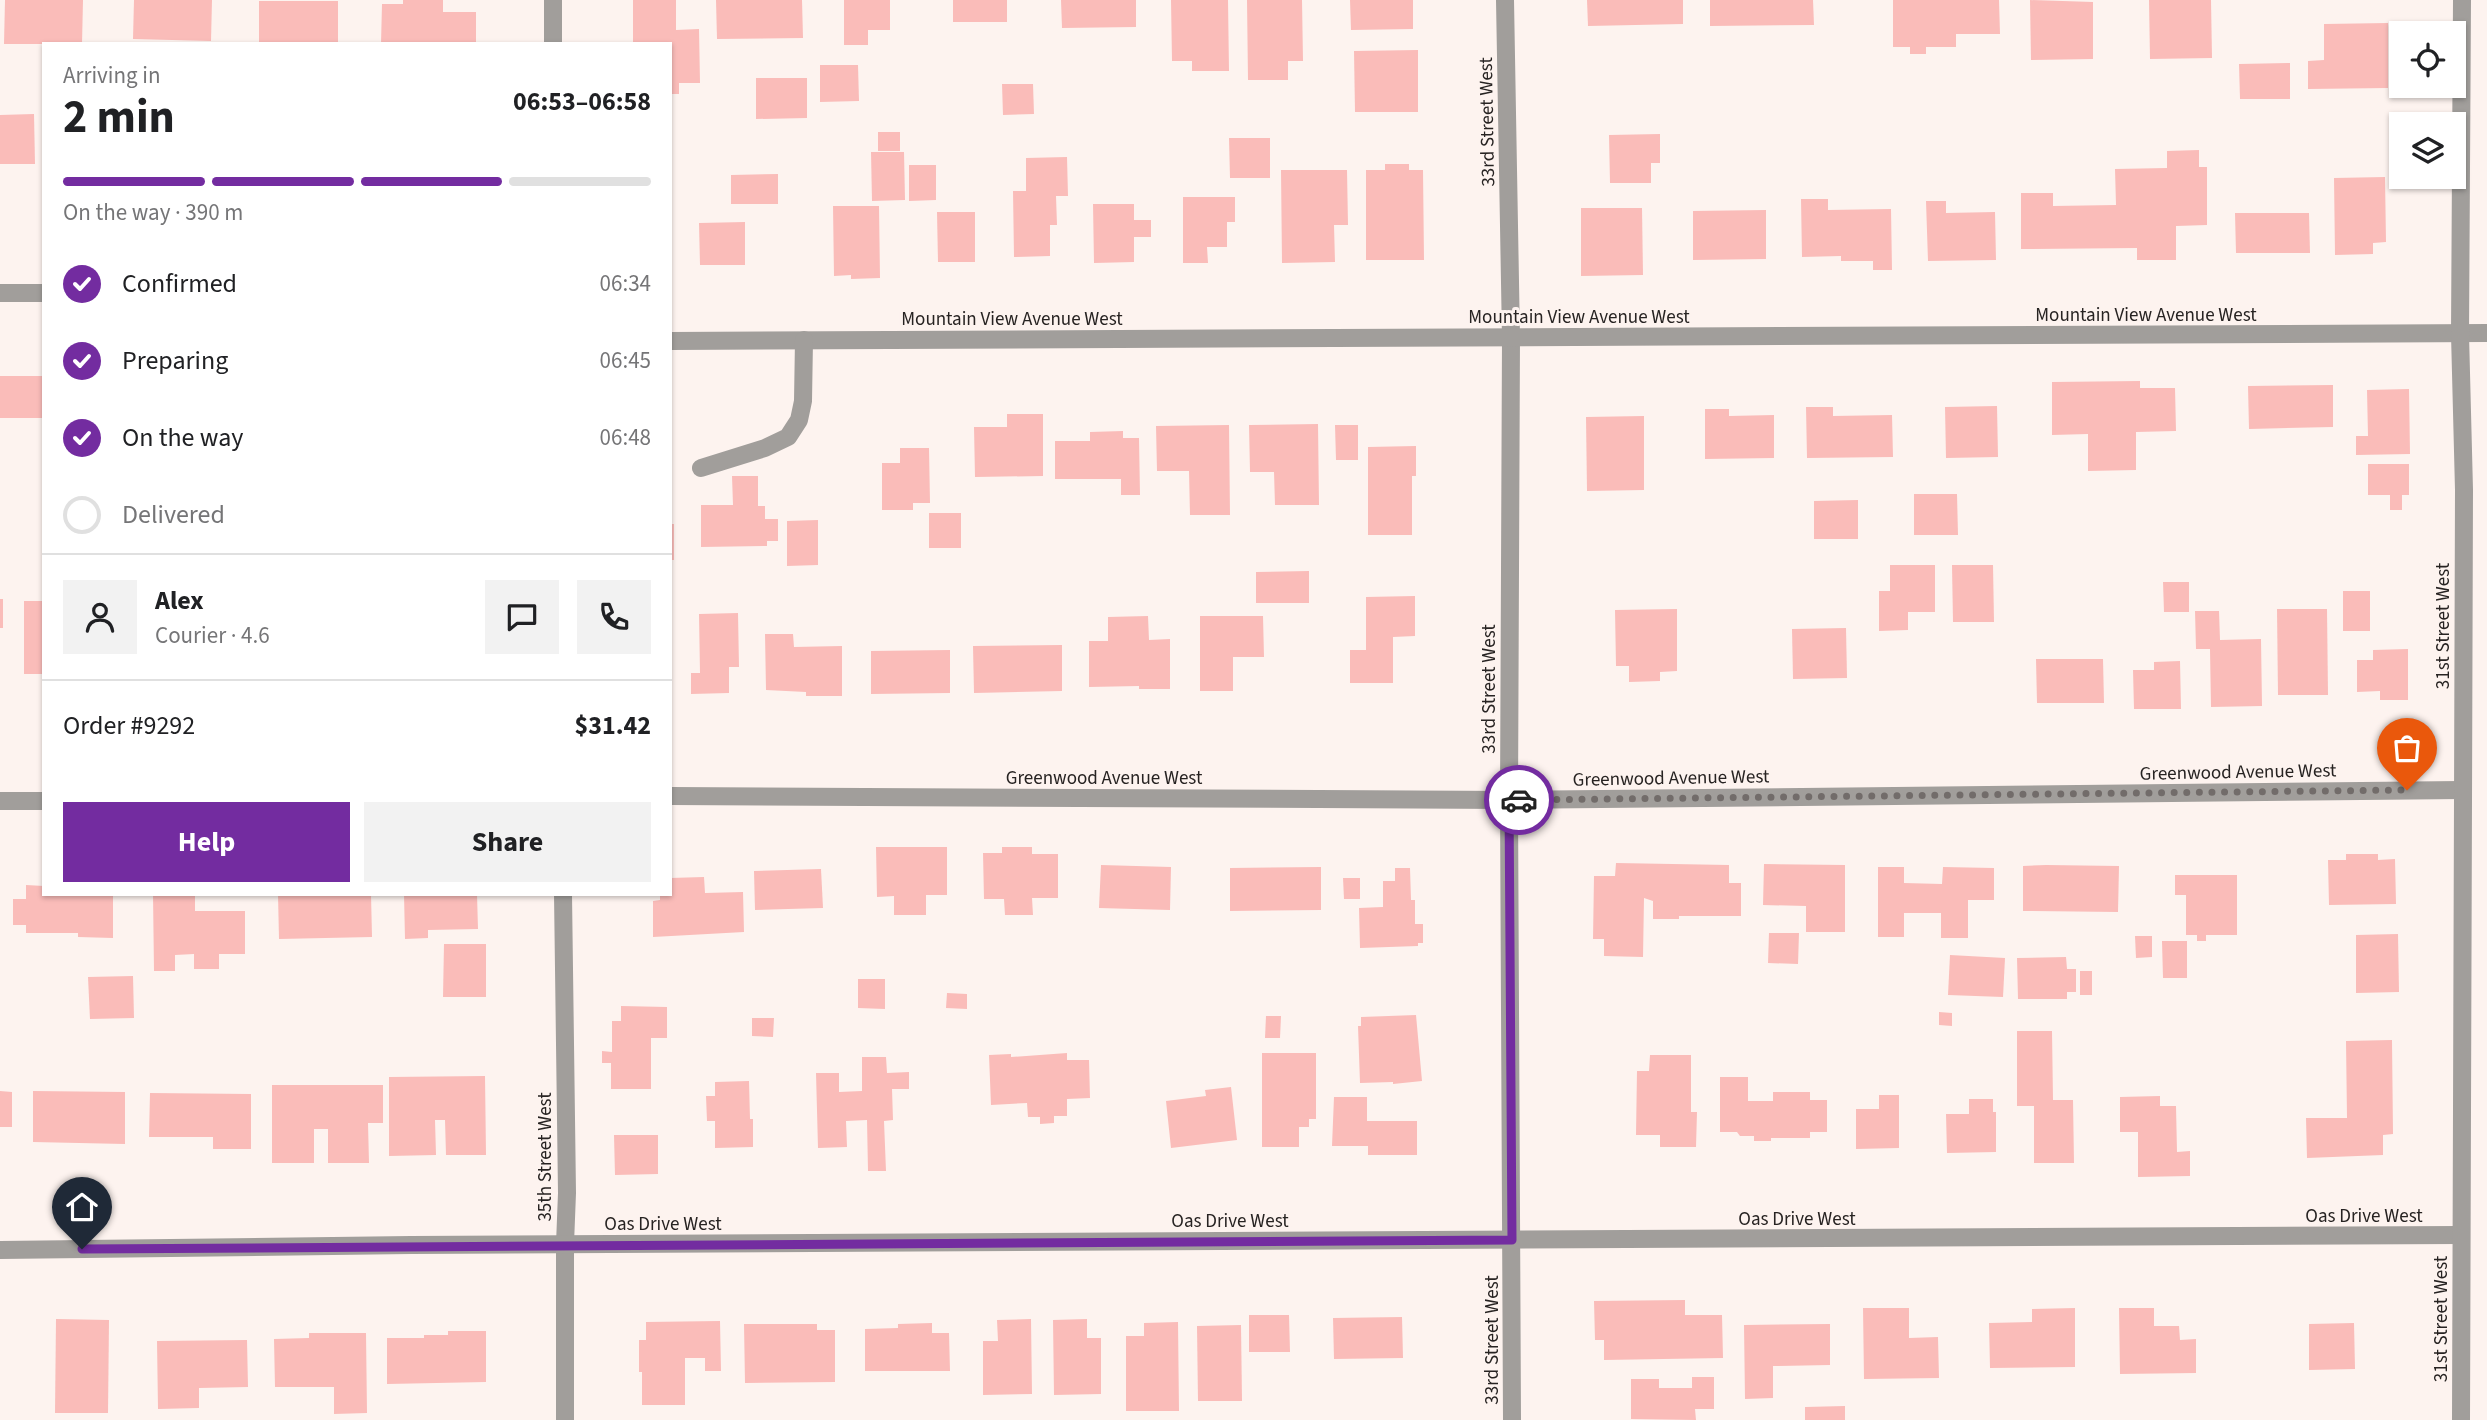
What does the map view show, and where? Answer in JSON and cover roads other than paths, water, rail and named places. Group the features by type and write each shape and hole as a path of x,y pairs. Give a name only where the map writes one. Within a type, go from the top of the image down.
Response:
{"street":[{"path":"553,0 553,42"},
{"name":"33rd Street West","path":"1505,0 1511,338 1509,800 1512,1420"},
{"name":"31st Street West","path":"2461,1420 2464,490 2460,334 2462,0"},
{"path":"0,293 42,293"},
{"name":"Mountain View Avenue West","path":"672,341 2487,334"},
{"path":"701,468 765,448 788,437 799,420 803,401 804,340"},
{"name":"Greenwood Avenue West","path":"672,796 1509,800 2462,790"},
{"path":"0,801 42,801"},
{"name":"35th Street West","path":"563,896 567,1193 565,1420"},
{"name":"Oas Drive West","path":"0,1250 565,1244 2460,1235"}]}
